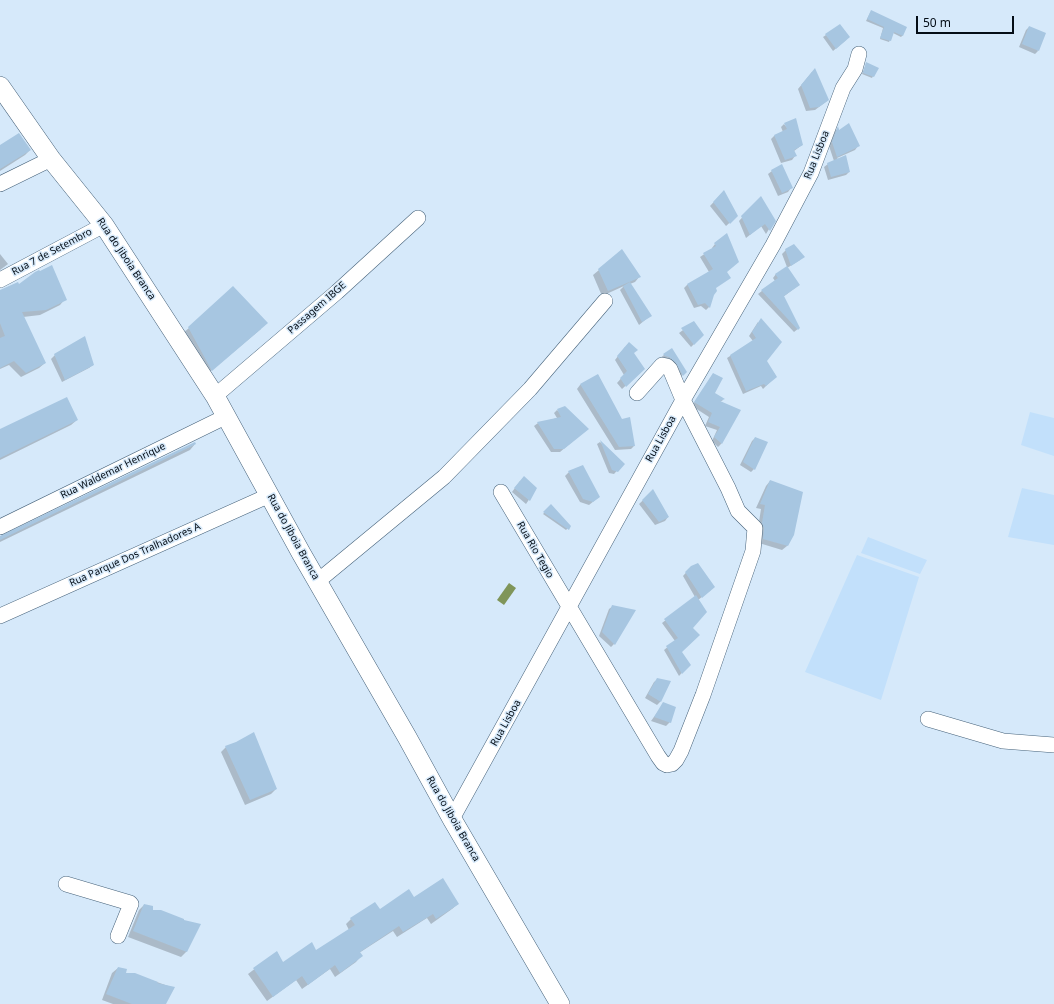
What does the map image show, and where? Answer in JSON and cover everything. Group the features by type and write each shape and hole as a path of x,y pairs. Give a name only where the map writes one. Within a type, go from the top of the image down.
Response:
{"main road":[{"name":"Rua do Jiboia Branca","path":"2,93 104,225 215,396 452,819 560,1004"}],"street":[{"name":"Rua Lisboa","path":"452,819 683,400 773,245 811,173 843,88 855,69 858,54"},
{"path":"0,184 51,158"},
{"name":"Passagem IBGE","path":"215,396 337,292 418,218"},
{"name":"Rua 7 de Setembro","path":"0,280 104,225"},
{"path":"318,581 444,477 530,390 605,300"},
{"path":"637,393 656,370 664,365 670,369 683,400"},
{"name":"Rua Rio Tegio","path":"501,492 658,756 663,763 667,765 672,764 681,751 703,695 753,551 755,528 738,511 728,488 683,400"},
{"name":"Rua Waldemar Henrique","path":"0,527 227,416"},
{"name":"Rua Parque Dos Tralhadores A","path":"0,616 270,495"},
{"path":"928,719 1003,741 1054,745"},
{"path":"66,884 130,903 131,904 118,936"}],"shaded area":[{"path":"1030,412 1054,418 1054,456 1021,445"},
{"path":"1022,488 1054,495 1054,545 1008,537"},
{"path":"868,537 927,560 920,574 861,553"},
{"path":"857,555 919,577 881,700 805,672"},
{"path":"509,583 516,588 504,605 497,600"}],"building":[{"path":"871,10 907,27 903,36 894,32 891,41 880,38 884,27 867,19"},
{"path":"840,24 850,37 836,49 825,34"},
{"path":"1029,26 1046,33 1039,51 1022,44"},
{"path":"866,62 879,68 874,77 863,73"},
{"path":"815,68 829,100 819,107 810,108 801,85"},
{"path":"796,118 803,145 794,150 797,156 785,160 774,135 787,129 784,123"},
{"path":"849,123 860,146 837,157 832,142 838,126 839,130"},
{"path":"19,133 31,150 0,169 0,145"},
{"path":"846,155 850,172 831,177 827,163"},
{"path":"782,164 793,188 782,193 771,170"},
{"path":"724,190 738,216 730,224 713,202"},
{"path":"761,196 776,221 770,231 765,224 750,235 741,216"},
{"path":"727,233 739,262 727,272 731,278 716,288 717,291 714,295 710,308 705,303 698,305 687,284 713,269 703,253 716,246 714,243"},
{"path":"794,244 805,257 791,266 785,249"},
{"path":"622,249 641,277 608,291 598,269"},
{"path":"52,265 67,300 46,310 22,312 46,363 26,373 14,361 0,368 0,338 5,336 0,323 0,290 18,282 19,284 35,272"},
{"path":"787,266 800,285 784,296 800,328 798,330 761,290 778,278 775,274"},
{"path":"630,282 652,316 642,322 623,286"},
{"path":"233,286 268,323 212,371 188,327"},
{"path":"761,318 782,342 767,361 777,377 766,386 764,384 746,391 730,355 756,338 752,332"},
{"path":"694,321 704,335 694,345 681,328"},
{"path":"85,336 94,365 65,380 54,354"},
{"path":"629,342 638,350 634,353 645,369 626,387 620,378 627,371 617,356"},
{"path":"672,348 687,372 683,376 676,363 663,354"},
{"path":"713,373 723,378 715,393 725,399 720,401 741,410 722,444 714,437 720,427 708,422 712,413 694,402"},
{"path":"598,374 622,419 630,417 635,446 619,447 580,384"},
{"path":"67,397 78,420 0,458 0,429"},
{"path":"565,406 589,429 564,449 554,449 537,422 561,417 557,409"},
{"path":"755,437 768,442 755,470 743,462"},
{"path":"600,440 625,464 618,472 612,470"},
{"path":"195,442 196,444 0,540 0,536"},
{"path":"583,465 600,497 593,502 583,499 568,471"},
{"path":"524,476 537,488 530,501 514,488"},
{"path":"770,480 803,492 794,535 788,546 763,539 764,528 762,523 765,505 760,504"},
{"path":"653,489 669,517 659,522 642,500"},
{"path":"551,504 571,526 569,530 543,512"},
{"path":"698,563 715,587 702,598 685,572 691,566"},
{"path":"696,595 707,612 693,628 700,635 682,652 691,665 682,674 666,646 678,638 664,619"},
{"path":"612,605 636,610 615,645 602,632"},
{"path":"657,678 671,681 661,702 648,694"},
{"path":"663,702 676,707 671,723 654,717"},
{"path":"254,732 277,789 250,800 225,746"},
{"path":"443,878 459,904 436,919 433,914 403,932 399,926 360,952 363,956 340,973 335,965 308,985 302,976 273,997 253,968 277,951 283,962 312,942 316,950 355,925 350,918 375,902 380,909 409,889 414,897"},
{"path":"144,904 153,906 153,910 161,910 184,920 201,924 187,952 133,931"},
{"path":"118,967 127,969 126,973 135,973 158,982 157,983 175,987 166,1004 132,1004 106,994"}]}
